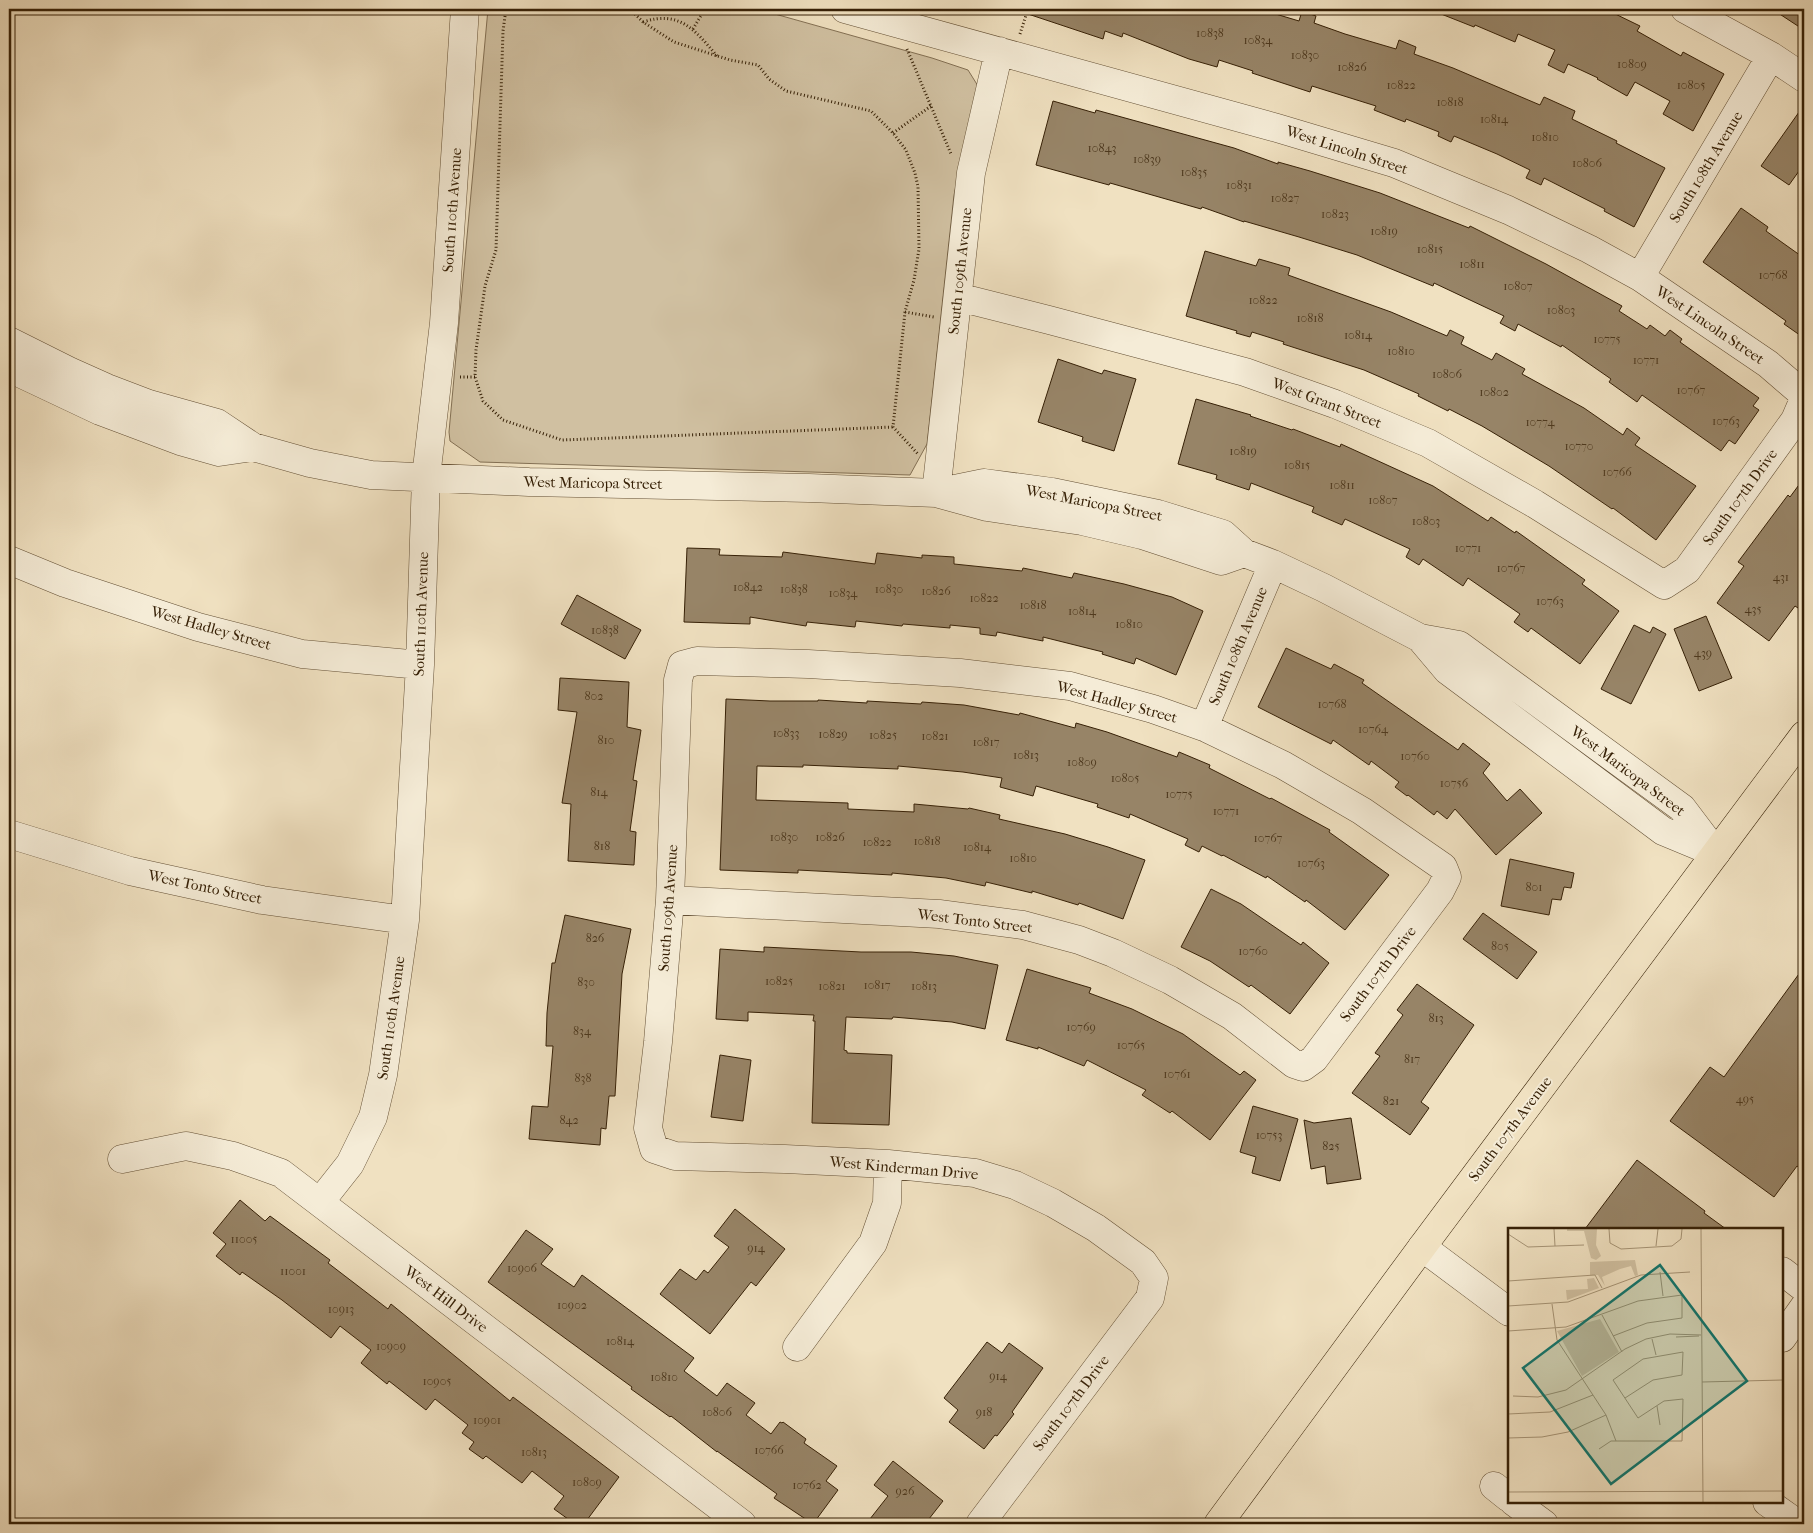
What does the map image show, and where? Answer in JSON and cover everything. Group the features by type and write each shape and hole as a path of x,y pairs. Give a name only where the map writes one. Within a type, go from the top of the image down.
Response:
{"main road":[{"name":"South 107th Avenue","path":"1218,1524 1804,735"}],"street":[{"name":"South 110th Avenue","path":"320,1202 350,1164 373,1117 383,1075 405,920 420,665 426,477 444,323 465,9"},
{"name":"West Lincoln Street","path":"845,9 1277,128 1394,163 1508,210 1589,249 1640,277 1768,364 1804,394"},
{"path":"1685,9 1771,56 1804,78"},
{"name":"South 109th Avenue","path":"936,493 971,173 999,51"},
{"name":"South 108th Avenue","path":"1640,277 1771,56"},
{"name":"West Grant Street","path":"958,298 1245,372 1335,404 1428,443 1535,504 1664,585"},
{"name":"West Maricopa Street","path":"9,341 107,388 148,404 217,423 253,448 310,463 371,475 529,482 809,488 936,493 987,507 1082,522 1142,535 1221,561 1244,554 1273,564 1324,588 1420,638 1459,646 1467,651 1682,808 1716,853"},
{"name":"West Maricopa Street","path":"9,368 100,412 180,441 219,452 253,448"},
{"name":"South 107th Drive","path":"1664,585 1687,570 1795,420 1804,399"},
{"name":"West Hadley Street","path":"9,560 65,583 198,627 293,652 420,665"},
{"name":"South 108th Avenue","path":"1204,727 1273,564"},
{"name":"West Hadley Street","path":"682,665 697,661 808,664 960,673 1070,686 1153,709 1204,727 1283,765 1362,811 1443,867 1447,877"},
{"name":"South 109th Avenue","path":"654,1149 648,1128 658,1042 670,900 678,680 682,665"},
{"name":"West Tonto Street","path":"9,834 139,874 262,900 405,920"},
{"name":"South 107th Drive","path":"1303,1067 1314,1059 1440,891 1447,877"},
{"name":"West Tonto Street","path":"670,900 939,914 1024,924 1079,940 1113,953 1170,980 1232,1016 1294,1064 1303,1067"},
{"name":"West Hill Drive","path":"122,1159 186,1146 233,1156 281,1173 742,1524"},
{"name":"West Kinderman Drive","path":"654,1149 675,1156 785,1158 888,1164 974,1173 1016,1186 1053,1203 1096,1228 1143,1262 1154,1278"},
{"path":"797,1347 873,1243 887,1203 888,1164"},
{"path":"1422,1247 1508,1311"},
{"path":"1783,1272 1804,1288"},
{"name":"South 107th Drive","path":"980,1524 1150,1298 1154,1278"},
{"path":"1783,1337 1804,1307"},
{"path":"1516,1503 1544,1524"},
{"path":"1768,1503 1798,1524"}],"path":[{"path":"506,9 496,250 485,286 476,350 475,378 483,401 502,420 562,440 893,427 905,312 914,280 919,249 918,188 915,173 906,150 893,133 871,111 786,91 758,65 717,56 674,42 643,22 630,9"},
{"path":"693,29 705,9"},
{"path":"643,22 657,18 680,21 693,29 717,56"},
{"path":"896,23 954,160"},
{"path":"893,133 931,106"}],"shaded area":[{"path":"488,9 757,9 932,58 968,70 978,86 954,195 927,444 910,475 480,462 450,441 449,432"}],"building":[{"path":"1022,9 1259,9 1299,21 1302,11 1316,16 1314,23 1345,34 1396,49 1399,40 1416,47 1414,54 1453,68 1540,105 1544,97 1575,111 1572,119 1617,141 1616,143 1665,168 1634,227 1604,211 1605,209 1544,178 1541,185 1526,178 1530,170 1497,154 1454,136 1451,142 1438,136 1439,132 1406,119 1405,122 1374,110 1376,106 1312,86 1310,92 1219,60 1217,67 1189,59 1123,33 1122,37 1105,31 1103,39 1022,12"},
{"path":"1431,9 1605,9 1640,26 1637,31 1681,56 1683,52 1724,74 1693,131 1663,114 1670,101 1635,82 1627,96 1598,78 1568,64 1564,73 1548,65 1555,50 1518,34 1515,42"},
{"path":"1772,9 1804,9 1804,30"},
{"path":"1053,101 1095,113 1096,110 1234,148 1278,164 1278,162 1310,171 1380,193 1469,228 1470,226 1546,264 1622,306 1619,311 1647,329 1650,325 1665,336 1670,330 1682,339 1680,342 1759,398 1753,406 1759,410 1735,444 1729,440 1721,451 1642,395 1637,402 1609,382 1611,379 1562,345 1561,347 1518,324 1515,331 1500,323 1504,316 1434,283 1433,286 1357,255 1244,222 1202,207 1201,209 1110,183 1109,185 1036,165"},
{"path":"1804,105 1804,175 1799,171 1789,185 1761,166"},
{"path":"1741,208 1768,227 1766,231 1804,258 1804,338 1784,324 1786,321 1703,262"},
{"path":"1205,251 1256,266 1259,259 1290,268 1288,275 1391,312 1447,336 1450,330 1464,337 1461,344 1492,360 1496,353 1525,369 1522,374 1584,408 1623,435 1627,428 1640,438 1635,445 1696,486 1656,540 1613,508 1549,466 1482,426 1418,396 1419,394 1364,370 1283,344 1284,342 1252,332 1250,337 1236,333 1237,331 1186,316"},
{"path":"1058,359 1102,374 1104,370 1136,379 1114,451 1082,441 1083,437 1038,422"},
{"path":"1196,399 1293,429 1340,447 1341,444 1433,486 1488,521 1491,517 1515,533 1516,531 1585,580 1582,584 1619,611 1580,664 1531,628 1528,632 1514,622 1520,614 1468,578 1463,586 1423,559 1419,565 1406,557 1410,549 1345,519 1342,525 1312,512 1314,507 1251,483 1249,490 1216,479 1217,475 1178,464"},
{"path":"1804,478 1804,600 1798,608 1795,606 1769,641 1717,603 1744,566 1738,562 1788,495 1790,497"},
{"path":"687,548 720,549 719,555 782,557 783,552 875,564 877,553 922,558 922,555 954,557 954,564 1022,571 1023,568 1072,578 1074,573 1172,597 1203,611 1176,675 1136,658 1134,664 1102,654 1103,652 1043,637 1043,641 997,632 996,636 980,634 980,628 950,625 950,628 903,624 902,626 856,621 855,627 807,622 806,626 750,617 750,624 684,622"},
{"path":"577,595 641,630 625,659 561,624"},
{"path":"1706,616 1732,678 1699,691 1674,629"},
{"path":"1634,625 1650,633 1653,627 1666,634 1631,704 1601,689"},
{"path":"1286,648 1331,669 1334,664 1364,680 1362,683 1458,750 1463,743 1490,764 1483,773 1507,801 1520,789 1542,813 1496,855 1455,809 1447,819 1437,811 1434,815 1395,787 1399,782 1371,761 1369,765 1333,740 1331,744 1258,707"},
{"path":"560,678 629,682 627,727 641,730 633,780 637,781 630,831 636,832 634,865 568,861 571,804 562,803 577,712 558,710"},
{"path":"726,699 770,701 818,700 867,703 867,701 921,704 922,702 964,705 1019,715 1020,713 1075,728 1076,723 1177,757 1179,752 1210,765 1209,768 1271,798 1330,830 1329,832 1389,875 1345,930 1306,900 1305,902 1267,876 1266,878 1202,846 1199,852 1185,845 1188,839 1130,814 1129,818 1097,807 1098,804 1036,786 1033,796 1000,787 1002,778 963,772 898,766 898,769 803,765 803,767 757,766 756,800 848,803 848,809 914,812 914,804 969,808 1000,815 999,819 1065,834 1145,860 1123,919 1079,903 1078,905 1032,891 1032,893 986,882 985,886 946,878 892,873 892,875 798,870 798,873 720,870"},
{"path":"1510,859 1574,873 1571,888 1564,887 1561,900 1552,899 1549,915 1501,906"},
{"path":"1211,889 1241,904 1301,945 1303,942 1329,963 1290,1014 1251,985 1249,987 1210,961 1181,947"},
{"path":"1483,913 1537,952 1517,979 1463,939"},
{"path":"565,915 631,929 622,974 615,1096 609,1096 606,1129 601,1128 600,1145 529,1139 532,1106 548,1107 553,1046 546,1046 547,1013 552,963 555,963"},
{"path":"764,947 861,952 911,952 954,956 998,965 985,1029 952,1022 893,1017 892,1019 846,1017 844,1050 847,1053 892,1055 889,1125 812,1123 814,1015 748,1012 748,1021 716,1019 720,949 764,952"},
{"path":"1804,967 1804,1171 1797,1166 1774,1197 1670,1121 1710,1067 1724,1077"},
{"path":"1027,969 1091,988 1089,993 1132,1009 1183,1034 1240,1075 1244,1071 1256,1080 1210,1140 1172,1111 1170,1113 1142,1095 1146,1090 1087,1060 1084,1066 1038,1047 1038,1049 1006,1040"},
{"path":"1417,984 1474,1025 1421,1102 1429,1108 1410,1135 1352,1093 1380,1056 1375,1053 1403,1015 1397,1010"},
{"path":"720,1055 751,1060 743,1121 711,1117"},
{"path":"1253,1106 1298,1119 1280,1181 1252,1173 1256,1157 1240,1152"},
{"path":"1351,1118 1361,1179 1327,1184 1325,1166 1311,1169 1304,1120 1314,1123"},
{"path":"1637,1160 1725,1228 1586,1228"},
{"path":"240,1200 265,1221 270,1216 330,1260 328,1263 388,1309 391,1304 510,1401 513,1397 619,1477 584,1524 575,1524 554,1509 564,1496 532,1471 522,1483 486,1456 483,1459 469,1449 474,1442 462,1433 468,1425 435,1399 426,1410 389,1381 387,1384 361,1363 371,1350 340,1326 331,1338 282,1300 242,1272 240,1275 216,1256 226,1244 213,1233"},
{"path":"735,1209 785,1249 756,1286 751,1282 710,1334 660,1294 680,1269 696,1280 704,1270 708,1273 729,1247 714,1236"},
{"path":"526,1230 553,1249 541,1264 574,1287 582,1275 694,1358 684,1371 717,1396 727,1383 755,1403 746,1415 771,1434 780,1422 783,1422 806,1439 804,1443 837,1466 826,1481 838,1490 813,1524 774,1498 777,1494 631,1389 632,1387 488,1282"},
{"path":"987,1342 1002,1353 1009,1343 1043,1368 1012,1412 1014,1414 984,1449 949,1422 958,1410 944,1398"},
{"path":"893,1461 943,1501 925,1524 866,1524 888,1496 874,1485"}]}
